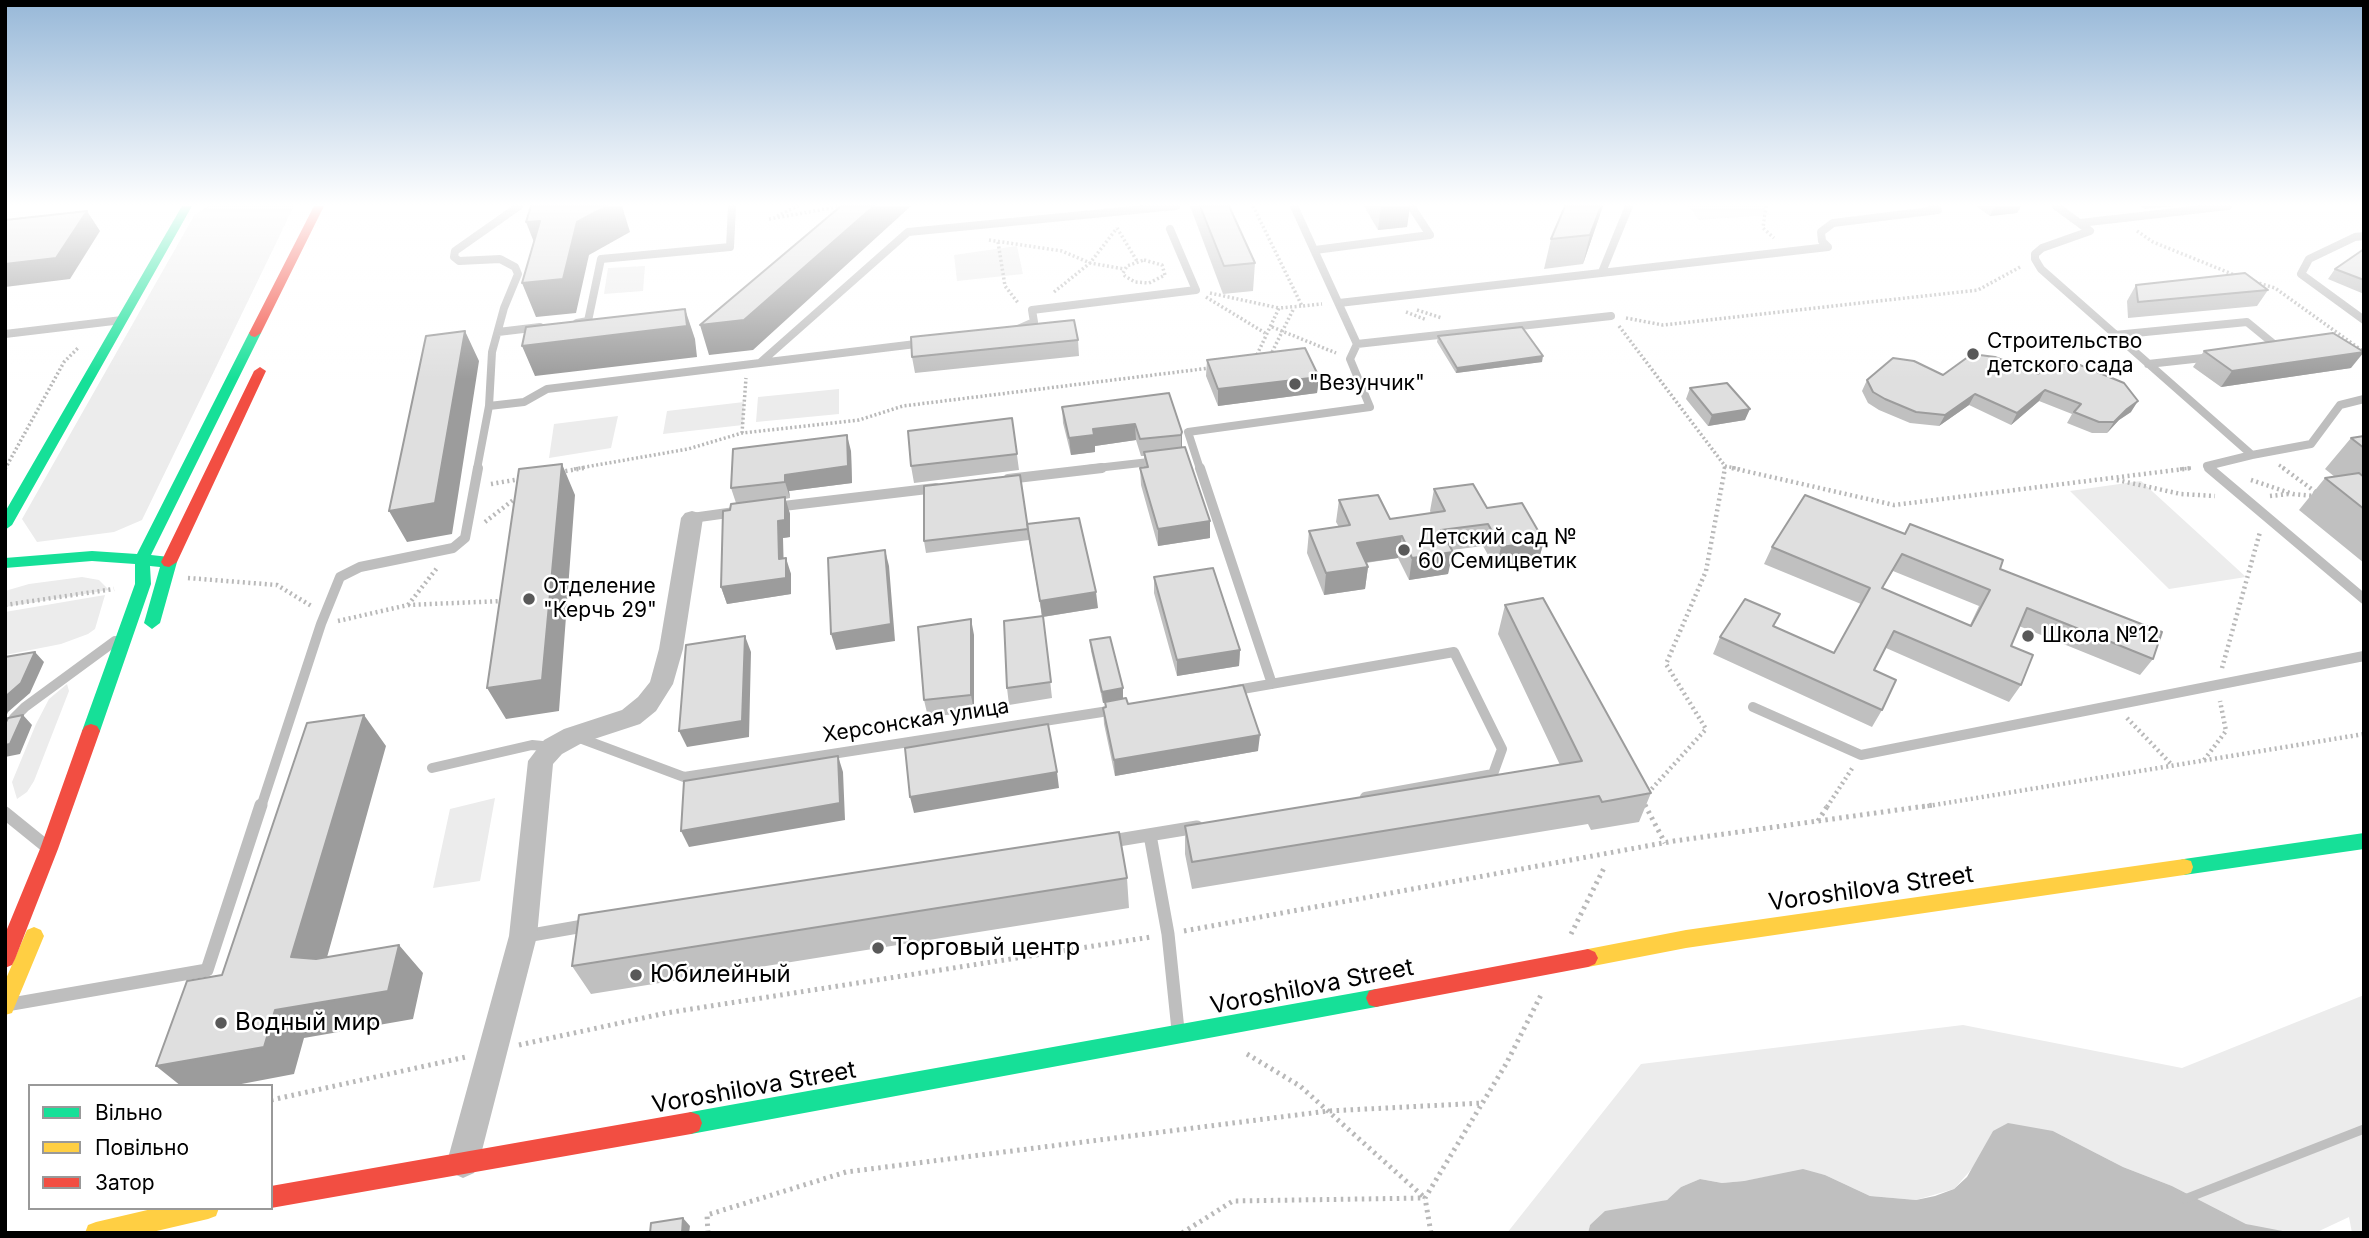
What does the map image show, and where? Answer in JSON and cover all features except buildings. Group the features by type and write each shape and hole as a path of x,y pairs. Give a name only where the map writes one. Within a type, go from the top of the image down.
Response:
{"main road":[{"path":"5,525 154,264"},
{"path":"5,959 49,849 126,634 143,584 142,559 289,264"},
{"path":"149,632 169,562 268,353"},
{"path":"5,563 92,556 169,562"},
{"name":"Voroshilova Street","path":"273,1197 1179,1036 1686,939 2364,841"},
{"path":"5,1006 41,920"},
{"path":"96,1233 199,1210"}],"street":[{"path":"463,1163 523,936 541,761 563,741 631,717 647,704 661,684 671,649 692,517"}],"lane":[{"path":"5,1006 207,970 321,624 340,577 360,568 453,548 465,538 489,406 492,352 518,274 515,267 509,264"},
{"path":"562,324 588,321 600,264"},
{"path":"761,362 872,264"},
{"path":"1007,333 1034,323 1032,310 1196,290 1185,264"},
{"path":"1272,684 1188,432 1370,407 1350,359 1357,344 1321,264"},
{"path":"1602,272 1605,264"},
{"path":"1339,303 1674,264"},
{"path":"2038,264 2252,455"},
{"path":"2306,264 2301,274 2364,320"},
{"path":"1357,344 1611,316"},
{"path":"5,334 122,320"},
{"path":"2115,335 2247,323 2280,349 2267,350"},
{"path":"498,332 549,326"},
{"path":"489,406 524,402 547,389 929,342"},
{"path":"2148,364 2227,355"},
{"path":"2207,466 2311,444 2340,405 2364,399"},
{"path":"1183,458 1196,456"},
{"path":"992,481 1169,459"},
{"path":"2207,466 2364,599"},
{"path":"760,509 951,486"},
{"path":"692,517 747,511"},
{"path":"9,730 14,718 25,707 79,665 126,634"},
{"path":"1218,693 1454,652 1502,749 1493,774 1356,798"},
{"path":"1753,707 1861,755 2364,656"},
{"name":"Херсонская улица","path":"563,741 684,778 1124,708"},
{"path":"432,768 532,745 563,741"},
{"path":"5,813 49,849"},
{"path":"1096,844 1205,825"},
{"path":"1150,835 1168,934 1179,1036"},
{"path":"523,936 605,923"}],"path":[{"path":"1001,264 1005,286 1034,323"},
{"path":"1032,310 1089,264"},
{"path":"1094,264 1124,269 1132,264"},
{"path":"1124,269 1125,276 1135,282 1149,283 1165,275 1166,272 1159,264"},
{"path":"1281,264 1301,306"},
{"path":"1611,316 1663,325 1978,290 2028,264"},
{"path":"2207,264 2243,278"},
{"path":"2253,281 2275,288 2364,352"},
{"path":"1196,290 1279,308 1339,303"},
{"path":"1196,290 1265,333"},
{"path":"1381,298 1480,330"},
{"path":"1368,300 1464,332"},
{"path":"1253,363 1279,308"},
{"path":"1267,361 1293,310"},
{"path":"1611,316 1725,466 1894,505 2207,466 2293,494 2323,498 2264,453"},
{"path":"5,469 64,362 104,322"},
{"path":"1272,327 1350,359"},
{"path":"742,433 747,364"},
{"path":"557,473 688,449 742,433 859,420 902,406 1213,368"},
{"path":"1665,843 1642,799 1706,729 1665,664 1706,571 1725,466"},
{"path":"474,487 521,479"},
{"path":"2114,479 2181,494 2244,498 2293,494"},
{"path":"465,538 525,491"},
{"path":"2204,760 2226,731 2217,685 2265,515"},
{"path":"408,605 453,548"},
{"path":"321,624 408,605 514,601"},
{"path":"2116,705 2173,765"},
{"path":"273,1100 405,1073 666,1013 1168,934 1665,843 2364,734"},
{"path":"1818,821 1861,755"},
{"path":"1430,1233 1425,1198 1506,1064 1605,866"},
{"path":"1241,1050 1300,1086 1425,1198"},
{"path":"708,1233 707,1215 846,1172 1328,1111 1483,1103"},
{"path":"1182,1233 1233,1201 1425,1198"}],"shaded area":[{"path":"167,264 266,264 142,520 114,532 37,542 22,519"},
{"path":"955,264 1021,264 1023,274 957,281"},
{"path":"645,266 643,291 604,294 608,268"},
{"path":"839,389 839,414 756,422 758,397"},
{"path":"744,402 743,425 663,434 667,411"},
{"path":"618,416 611,448 549,458 554,424"},
{"path":"2141,481 2246,577 2169,589 2070,491"},
{"path":"82,577 99,580 109,590 5,607 5,591 29,584"},
{"path":"105,595 95,629 88,634 61,644 5,655 5,612"},
{"path":"67,684 69,691 34,781 27,792 17,799 12,782 36,724 49,699"},
{"path":"495,798 480,881 433,888 450,809"},
{"path":"2364,995 2364,1233 2352,1233 2349,1217 2317,1232 2272,1231 2246,1224 2172,1186 2123,1167 2053,1131 1993,1131 1977,1163 1954,1189 1916,1200 1870,1196 1825,1175 1803,1170 1722,1183 1700,1179 1681,1187 1667,1200 1647,1206 1626,1207 1590,1225 1588,1233 1507,1233 1641,1064 1963,1025 2182,1068"},
{"path":"2008,1123 2053,1131 2123,1167 2172,1186 2246,1224 2293,1233 1588,1233 1590,1225 1605,1211 1667,1200 1681,1187 1700,1179 1722,1183 1744,1181 1803,1169 1825,1175 1870,1196 1916,1200 1935,1196 1954,1189 1967,1177 1993,1131"}],"waterway":[{"path":"2185,1199 2364,1129"}],"traffic: fast":[{"path":"5,525 154,264"},
{"path":"91,731 143,584 142,559 255,333"},
{"path":"5,563 92,556 169,562 152,623"},
{"path":"2184,867 2364,841"},
{"path":"691,1123 1376,998"}],"traffic: slow":[{"path":"1588,958 1686,939 2184,867"},
{"path":"5,1006 34,936"},
{"path":"96,1233 199,1210"}],"traffic: jam":[{"path":"255,333 290,264"},
{"path":"169,562 260,371"},
{"path":"5,959 49,849 91,731"},
{"path":"1376,998 1588,958"},
{"path":"273,1197 691,1123"}],"place":[{"name":"Строительство детского сада","path":"1973,354"},
{"name":"\"Везунчик\"","path":"1295,384"},
{"name":"Детский сад № 60 Семицветик","path":"1404,550"},
{"name":"Отделение \"Керчь 29\"","path":"529,599"},
{"name":"Школа №12","path":"2028,636"},
{"name":"Торговый центр","path":"878,948"},
{"name":"Юбилейный","path":"636,975"},
{"name":"Водный мир","path":"221,1023"}]}
